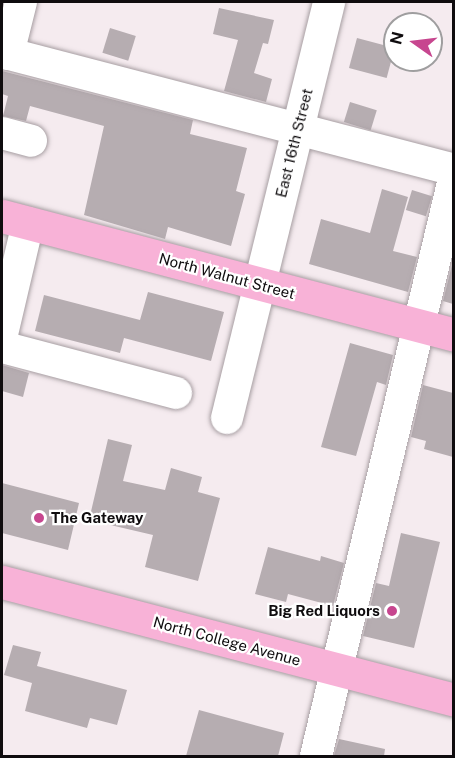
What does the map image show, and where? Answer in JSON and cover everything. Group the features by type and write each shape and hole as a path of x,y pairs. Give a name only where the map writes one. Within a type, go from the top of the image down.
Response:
{"main road":[{"name":"North Walnut Street","path":"14,220 453,335"},
{"name":"North College Avenue","path":"2,582 453,700"}],"street":[{"path":"21,2 5,53 453,170"},
{"name":"East 16th Street","path":"227,418 329,2"},
{"path":"2,133 31,141"},
{"path":"316,756 376,512 453,179"},
{"path":"2,334 14,220"},
{"path":"2,347 176,393"}],"building":[{"path":"219,8 274,20 268,44 263,43 254,73 272,79 266,102 224,91 238,40 213,34"},
{"path":"110,28 136,36 128,61 102,53"},
{"path":"357,38 383,45 383,72 388,72 387,78 349,68"},
{"path":"2,71 193,120 190,134 247,148 236,191 245,194 231,246 168,227 165,239 84,215 104,126 30,106 26,121 3,116 8,96 2,94"},
{"path":"350,102 377,110 371,130 344,122"},
{"path":"382,189 408,197 393,251 417,257 408,292 309,264 321,219 370,233"},
{"path":"412,190 432,196 426,216 406,210"},
{"path":"453,266 453,304 443,301"},
{"path":"148,292 224,312 211,361 124,338 120,353 35,331 44,295 140,320"},
{"path":"350,343 393,355 386,385 377,382 356,456 321,447"},
{"path":"2,365 29,373 23,397 2,391"},
{"path":"423,385 453,393 453,457 424,449 426,441 411,437"},
{"path":"108,439 132,445 123,481 165,490 171,468 202,477 198,492 220,498 198,581 145,567 153,535 89,520"},
{"name":"The Gateway","path":"2,483 79,503 68,550 2,533"},
{"name":"Big Red Liquors","path":"401,533 440,542 414,648 363,636 376,583 389,586"},
{"path":"268,547 320,561 321,556 344,563 333,606 288,594 286,602 255,594"},
{"path":"13,645 41,652 37,666 127,690 117,725 90,718 87,728 25,711 32,683 4,675"},
{"path":"199,710 284,733 278,756 186,756"},
{"path":"339,739 385,749 384,756 334,756"}],"place":[{"name":"The Gateway","path":"39,518"},
{"name":"Big Red Liquors","path":"392,611"}]}
